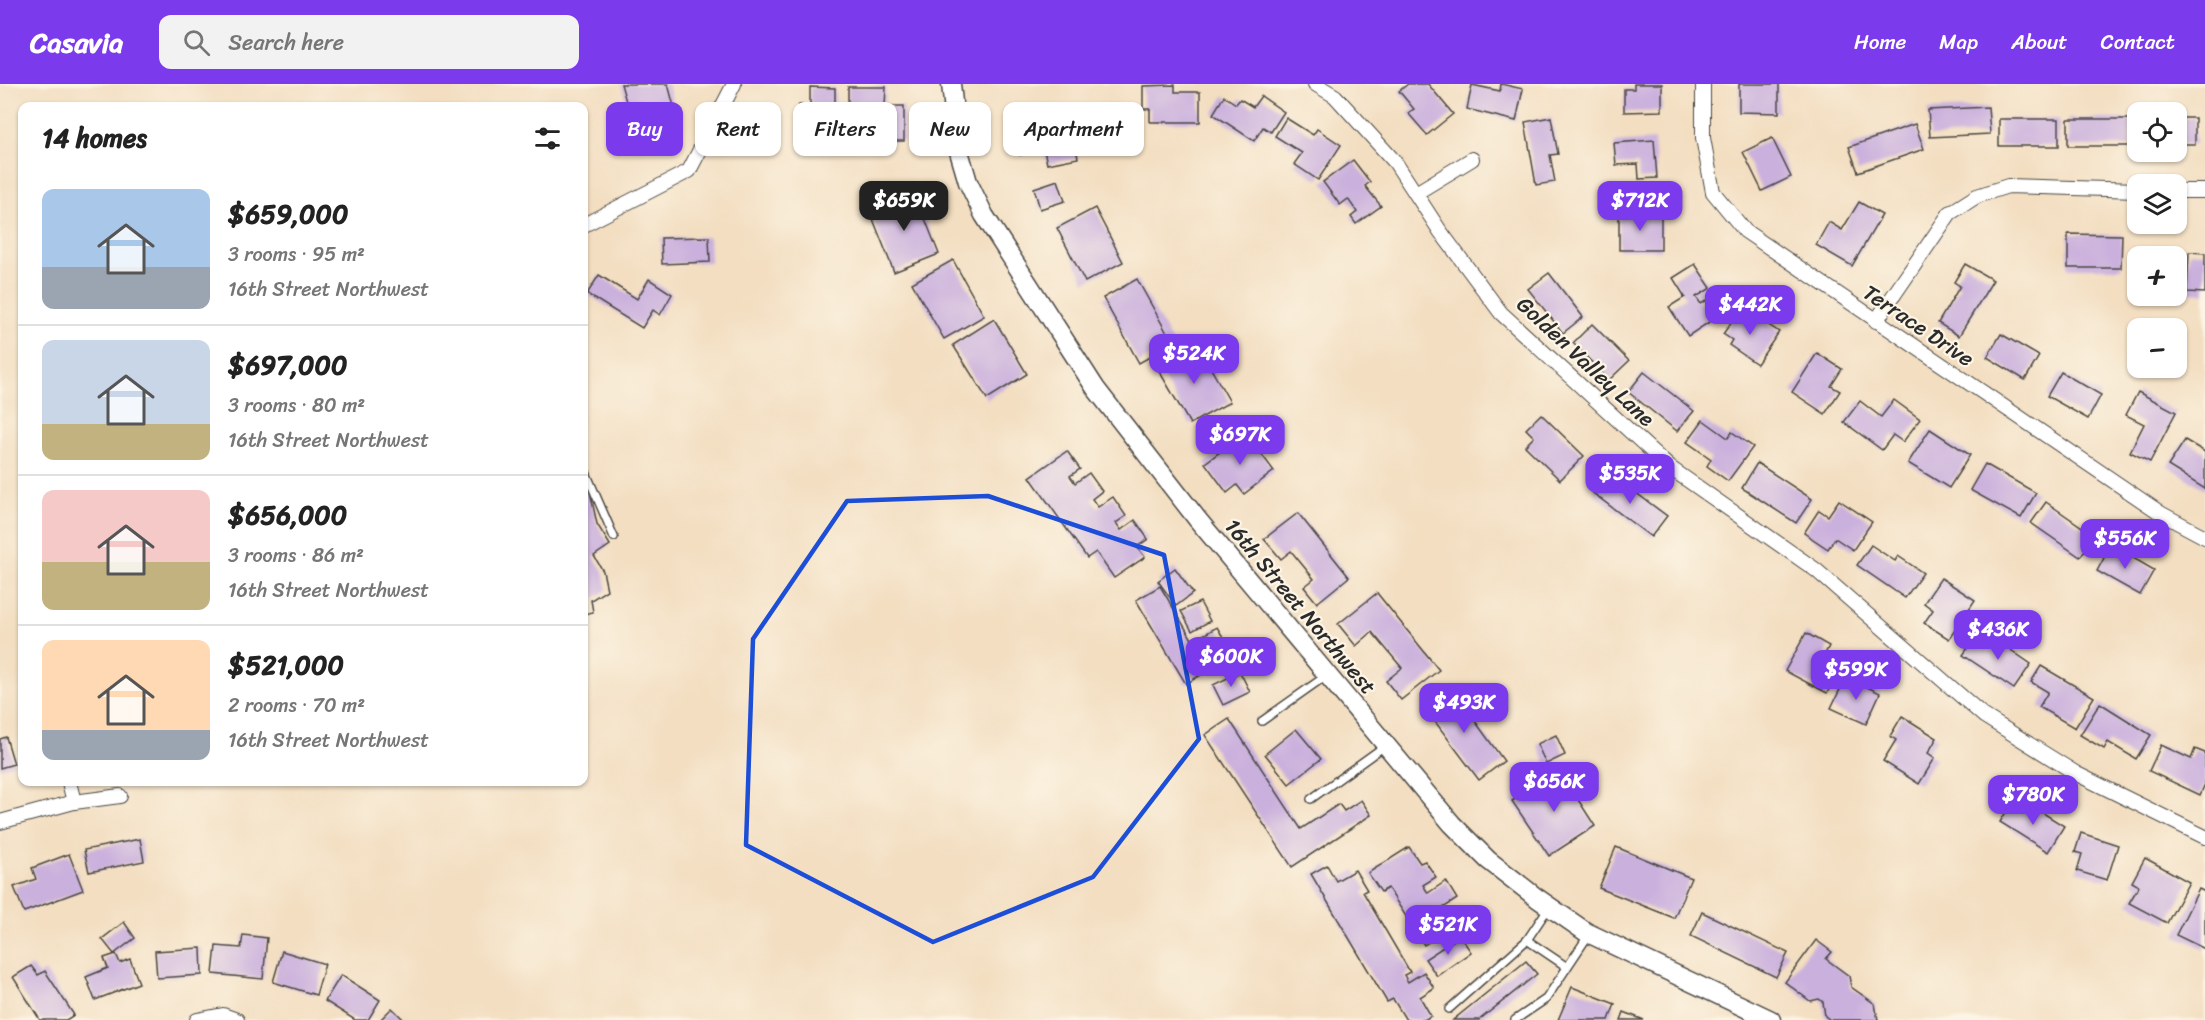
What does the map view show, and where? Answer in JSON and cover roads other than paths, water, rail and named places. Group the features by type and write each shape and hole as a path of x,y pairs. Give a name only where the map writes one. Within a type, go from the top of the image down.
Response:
{"street":[{"path":"588,223 689,171 734,84"},
{"name":"16th Street Northwest","path":"951,84 958,148 968,182 984,215 1096,389 1198,520 1452,824 1488,860 1549,906 1590,933 1771,1020"},
{"name":"Golden Valley Lane","path":"1315,84 1335,96 1395,162 1440,231 1501,312 1669,467 1816,570 1984,716 2077,774 2205,837"},
{"name":"Terrace Drive","path":"1703,84 1703,138 1713,192 1745,231 2162,514 2205,537"},
{"path":"1416,193 1472,159"},
{"path":"1876,321 1950,213 1977,196 2008,186 2127,190"},
{"path":"2187,191 2205,191"},
{"path":"70,786 74,802"},
{"path":"0,822 74,802 120,796"},
{"path":"197,1020 223,1015 237,1020"}],"lane":[{"path":"588,477 614,537"},
{"path":"1262,721 1327,675"},
{"path":"1311,799 1386,745"},
{"path":"1449,1010 1527,940 1549,906"},
{"path":"1515,1020 1546,999 1590,933"},
{"path":"1527,940 1567,967"}]}
